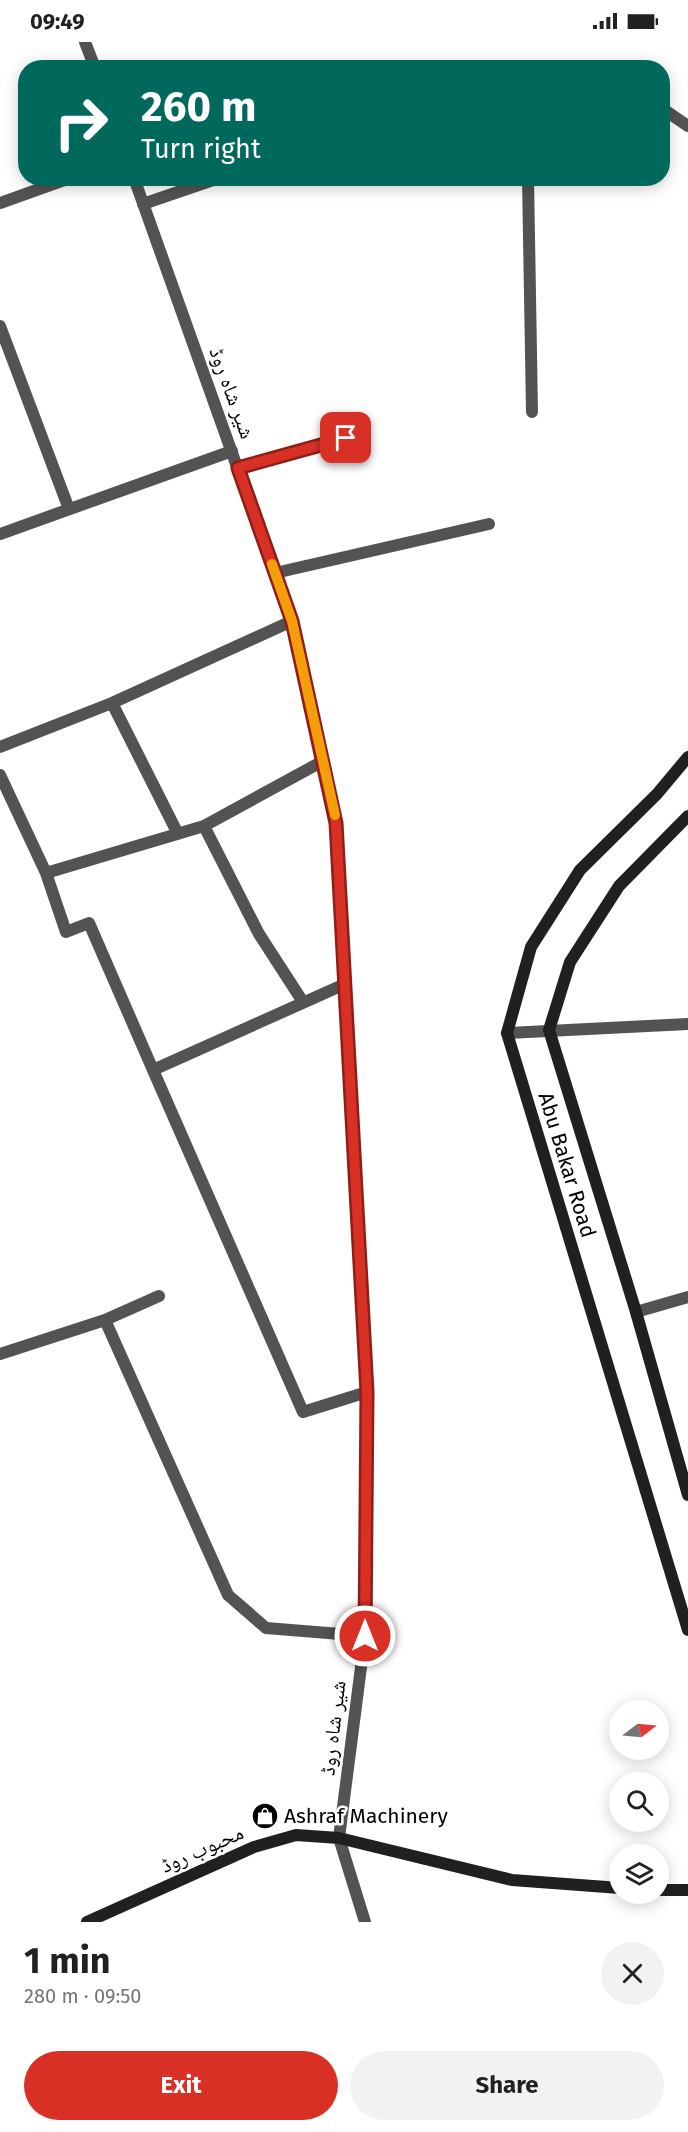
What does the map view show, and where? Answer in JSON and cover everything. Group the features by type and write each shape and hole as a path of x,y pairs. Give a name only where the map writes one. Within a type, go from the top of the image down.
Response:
{"main road":[{"path":"507,1033 531,947 580,870 657,794 688,758"},
{"path":"549,1030 570,962 619,886 688,816"},
{"name":"Abu Bakar Road","path":"549,1030 636,1312 688,1495"},
{"name":"Abu Bakar Road","path":"507,1033 688,1630"},
{"name":"محبوب روڈ","path":"87,1922 254,1847 296,1835 339,1838 512,1880 609,1887"},
{"path":"669,1890 688,1890"}],"street":[{"path":"86,42 92,60"},
{"path":"670,114 688,126"},
{"path":"0,204 48,186"},
{"name":"شیر شاہ روڈ","path":"137,186 292,621 336,823 367,1392 365,1636 339,1838"},
{"path":"143,204 196,186"},
{"path":"528,186 532,412"},
{"path":"0,326 69,509"},
{"path":"238,468 346,438"},
{"path":"0,534 232,451"},
{"path":"275,573 489,524"},
{"path":"0,747 112,704 292,621"},
{"path":"112,704 178,834"},
{"path":"46,873 204,825 323,761"},
{"path":"0,775 46,873 66,932 90,923 303,1412 367,1392"},
{"path":"204,825 259,934 303,1002"},
{"path":"153,1070 345,984"},
{"path":"507,1033 688,1024"},
{"path":"0,1354 105,1320 159,1296"},
{"path":"636,1312 688,1297"},
{"path":"105,1320 228,1595 266,1628 365,1636"},
{"path":"339,1838 365,1922"}],"slow traffic":[{"path":"272,564 292,621 335,815"}],"place":[{"name":"Ashraf Machinery","path":"265,1816"}],"route":[{"path":"346,438 238,468 292,621 336,823 367,1392 365,1636"}]}
